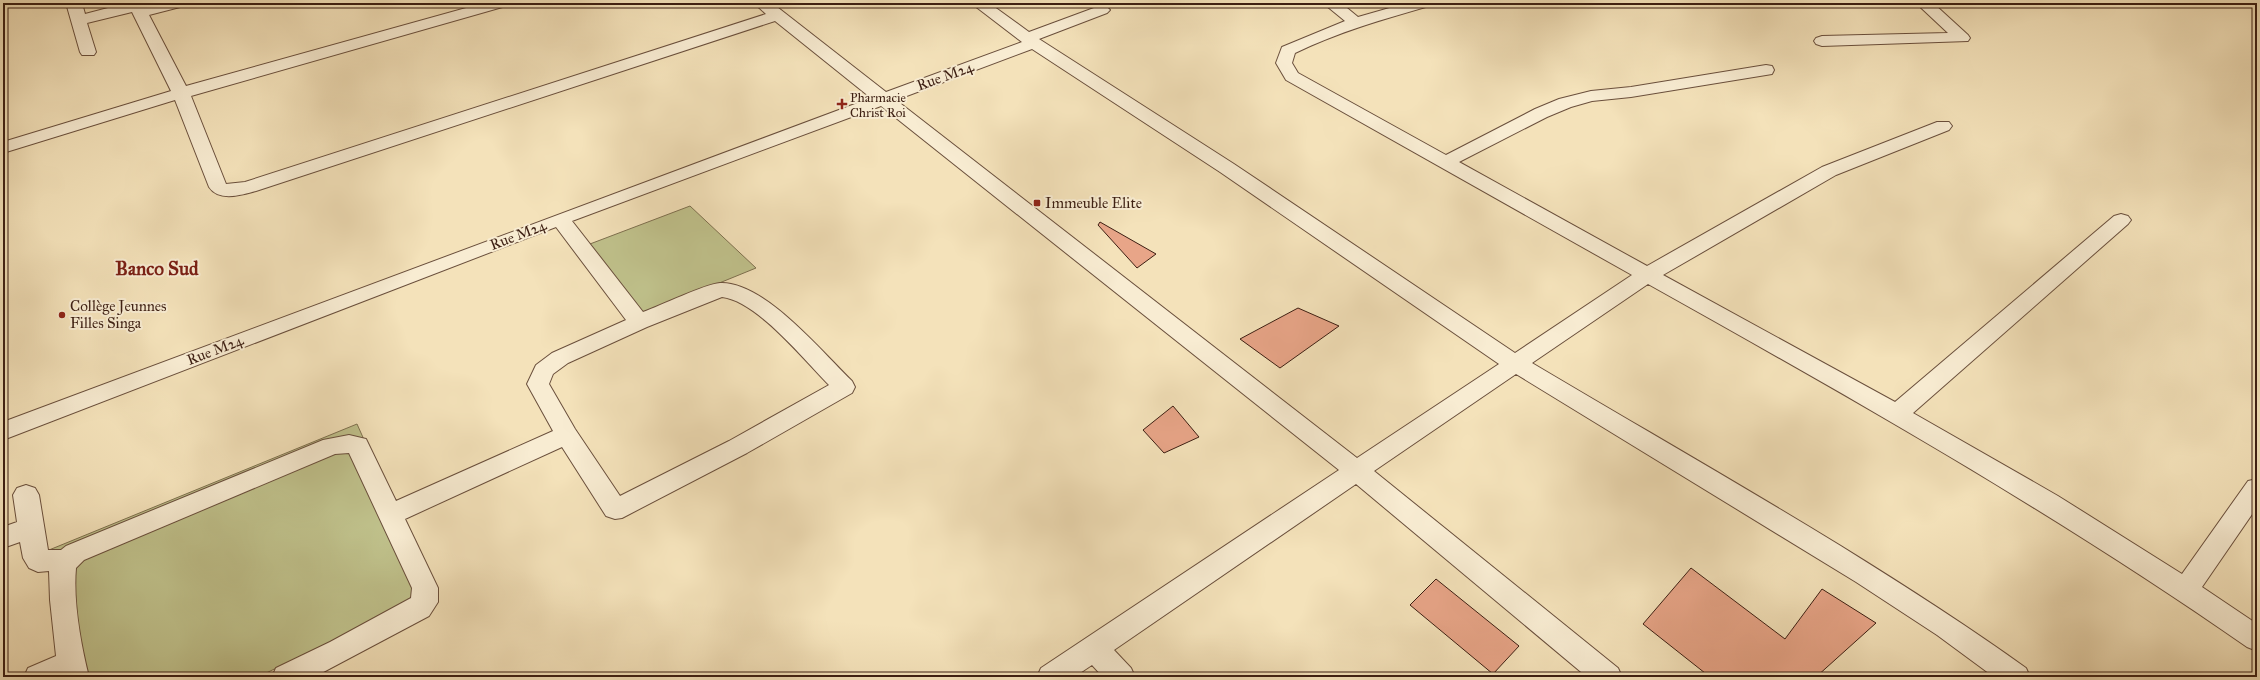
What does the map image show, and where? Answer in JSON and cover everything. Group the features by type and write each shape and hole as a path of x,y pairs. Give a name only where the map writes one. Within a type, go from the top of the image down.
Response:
{"street":[{"path":"74,3 88,52"},
{"path":"79,20 137,7 178,3"},
{"path":"3,148 181,93 500,3"},
{"path":"762,3 1358,472 1608,677"},
{"path":"979,3 1030,40 1227,168 1516,364 1864,574 1947,628 2016,677"},
{"path":"1331,3 1355,22"},
{"path":"1424,3 1355,22 1288,50 1284,63 1292,76 1444,163 1898,413 2186,589 2257,639"},
{"path":"1822,41 1962,38 1924,3"},
{"path":"137,7 181,93 218,187 227,191 249,187 777,15"},
{"name":"Rue M24","path":"3,431 560,219 883,99 1102,10"},
{"path":"1444,163 1541,113 1565,103 1591,96 1631,92 1766,70"},
{"path":"1051,677 1358,472 1647,276 1829,171 1942,126"},
{"path":"560,219 639,322"},
{"path":"1898,413 2122,220"},
{"path":"720,290 738,292 774,316 844,387 738,447 618,509 615,509 567,435 538,384 544,370 560,358 639,322 720,290"},
{"path":"390,515 567,435"},
{"path":"38,677 73,670 62,581 63,567 66,560 75,553 325,449 349,444 357,445 424,588 424,602 419,608 340,651 286,677"},
{"path":"2186,589 2257,488"},
{"path":"26,495 36,558 38,561 66,560"},
{"path":"3,538 31,527"},
{"path":"1094,648 1121,677"}],"green space":[{"path":"690,206 756,268 641,315 582,247"},
{"path":"357,424 432,592 258,677 69,677 49,550"}],"building":[{"path":"1100,222 1156,254 1137,268 1098,225"},
{"path":"1298,308 1339,326 1280,368 1240,339"},
{"path":"1173,406 1199,437 1164,453 1143,430"},
{"path":"1691,568 1785,639 1822,589 1876,623 1816,677 1710,677 1643,624"},
{"path":"1436,579 1519,646 1493,674 1410,605"}],"place":[{"name":"Pharmacie Christ Roi","path":"842,104"},
{"name":"Immeuble Elite","path":"1037,203"},
{"name":"Collège Jeunnes Filles Singa","path":"62,315"}],"district":[{"name":"Banco Sud","path":"157,268"}]}
